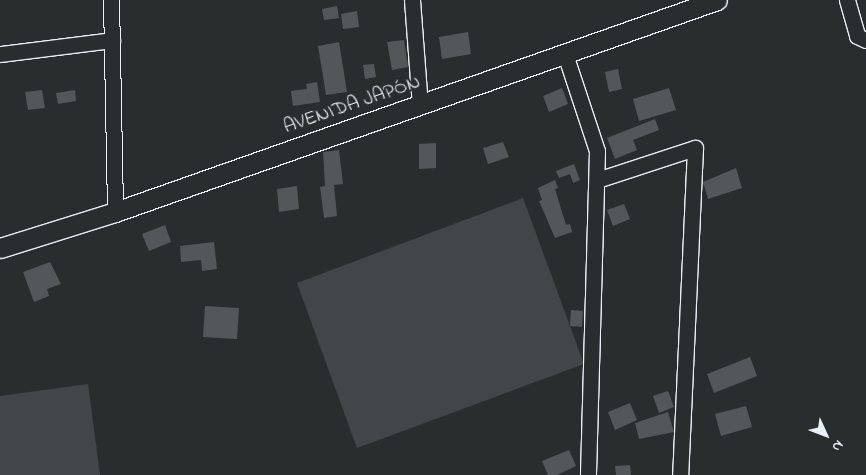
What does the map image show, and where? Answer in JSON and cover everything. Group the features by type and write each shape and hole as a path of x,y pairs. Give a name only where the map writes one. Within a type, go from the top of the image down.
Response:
{"street":[{"path":"110,0 115,212"},
{"path":"412,0 420,106"},
{"name":"AVENIDA JAPÓN","path":"0,248 115,212 717,0"},
{"path":"847,0 857,36 866,40"},
{"path":"0,54 112,40"},
{"path":"565,54 598,151 588,475"},
{"path":"597,180 695,148 680,475"}],"shaded area":[{"path":"523,198 584,364 357,448 297,283"},
{"path":"88,384 100,475 0,475 0,396"}],"building":[{"path":"337,6 339,18 324,20 322,9"},
{"path":"357,11 359,27 343,29 341,14"},
{"path":"468,32 471,54 442,59 439,37"},
{"path":"404,40 408,67 392,70 387,42"},
{"path":"339,42 347,92 326,95 318,46"},
{"path":"374,64 376,77 365,79 363,65"},
{"path":"618,69 622,89 609,92 605,72"},
{"path":"317,82 320,102 293,106 291,91 307,89 306,84"},
{"path":"562,88 568,104 549,112 543,96"},
{"path":"669,88 676,110 639,121 633,99"},
{"path":"42,90 45,108 28,110 25,92"},
{"path":"75,90 76,101 58,104 56,93"},
{"path":"655,119 659,130 633,140 637,150 615,159 607,138"},
{"path":"503,142 509,157 488,164 483,148"},
{"path":"436,143 436,168 419,169 419,144"},
{"path":"339,150 343,184 334,185 337,216 324,218 320,187 325,186 323,152"},
{"path":"574,164 580,180 573,183 570,174 559,178 556,171"},
{"path":"736,168 742,188 708,199 703,182"},
{"path":"555,180 558,188 555,189 566,225 570,224 572,232 555,238 539,201 542,200 538,188"},
{"path":"297,186 299,209 279,212 277,189"},
{"path":"624,204 630,219 613,226 607,210"},
{"path":"165,225 171,242 149,251 142,234"},
{"path":"214,242 217,269 202,271 201,260 181,262 180,246"},
{"path":"50,262 61,284 47,289 49,296 34,302 23,272"},
{"path":"205,306 239,308 237,339 203,337"},
{"path":"571,310 583,311 582,327 570,326"},
{"path":"750,357 757,376 714,393 707,374"},
{"path":"668,391 674,407 659,413 653,396"},
{"path":"630,403 637,420 615,430 608,412"},
{"path":"746,406 752,427 721,436 715,414"},
{"path":"668,412 674,432 639,439 635,423"},
{"path":"569,450 576,466 557,475 548,475 542,461"},
{"path":"630,465 631,475 616,475 615,466"}]}
